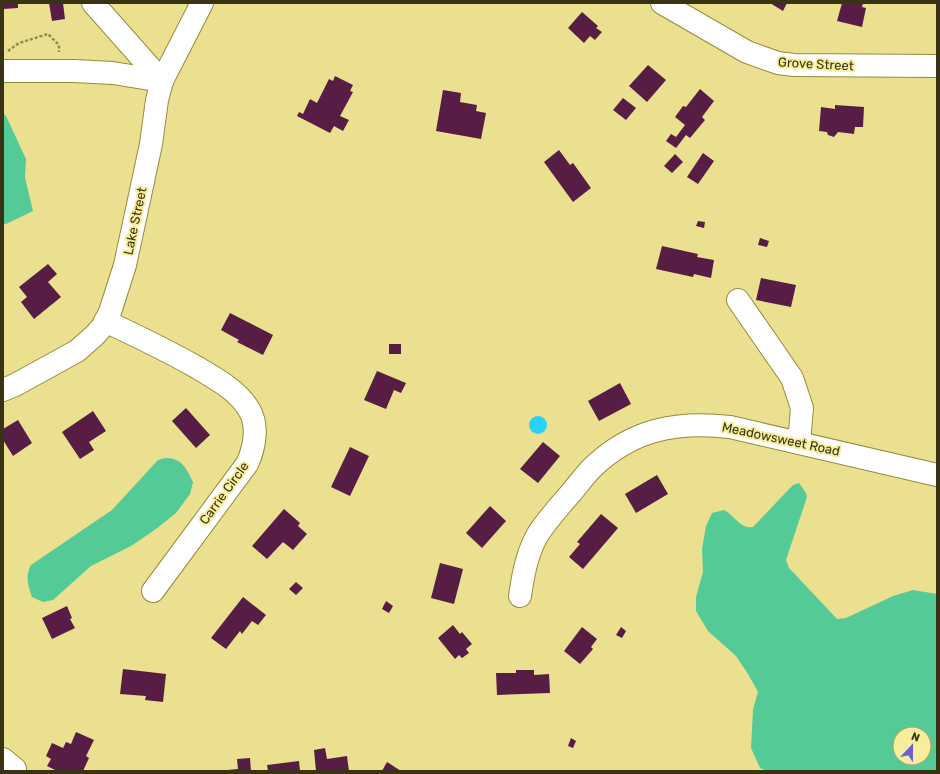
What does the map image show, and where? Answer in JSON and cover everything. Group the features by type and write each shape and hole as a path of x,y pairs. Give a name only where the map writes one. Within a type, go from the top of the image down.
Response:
{"street":[{"path":"93,3 162,80"},
{"name":"Lake Street","path":"3,390 77,351 95,335 105,321 116,297 125,265 143,184 157,100 162,80 202,3"},
{"name":"Grove Street","path":"662,3 747,52 778,63 794,65 937,66"},
{"path":"3,71 113,73 162,80"},
{"path":"738,300 792,378 802,408 799,443"},
{"name":"Carrie Circle","path":"105,321 178,358 223,384 245,402 250,409 254,424 254,440 247,464 153,591"},
{"name":"Meadowsweet Road","path":"520,596 529,553 537,536 549,519 592,468 623,445 639,436 657,430 674,426 692,425 730,427 937,475"}],"path":[{"path":"3,55 19,43 48,34 59,45 59,71"}],"green space":[{"path":"3,113 6,116 26,159 25,178 33,211 6,224 3,224"},
{"path":"171,458 183,465 193,482 190,494 176,513 131,546 91,566 53,600 43,602 32,597 28,585 28,573 31,565 112,510 158,460"},
{"path":"799,483 807,497 786,560 789,568 837,619 846,618 893,596 913,590 937,594 937,771 767,771 760,768 751,748 753,709 758,692 736,656 708,631 696,611 696,597 703,572 702,549 706,526 712,513 724,510 744,526 753,527 793,485"}],"water":[{"path":"538,416 544,419 547,425 544,431 538,434 532,431 529,425 532,419"}],"building":[{"path":"3,3 18,3 18,8 3,9"},
{"path":"49,3 63,3 65,19 52,21"},
{"path":"770,3 787,3 783,11"},
{"path":"842,3 863,3 862,7 866,8 862,27 837,21"},
{"path":"582,12 598,26 596,28 602,32 595,40 590,36 584,43 568,28"},
{"path":"648,65 666,80 647,102 629,86"},
{"path":"335,76 353,85 350,91 353,92 340,116 349,120 343,131 334,126 330,133 297,116 299,112 303,114 310,99 317,103 329,79 333,81"},
{"path":"700,89 714,101 702,117 705,120 690,138 686,135 676,148 666,141 671,134 676,137 685,125 675,117 683,106 686,107"},
{"path":"443,90 461,93 460,102 477,105 476,111 486,113 481,139 436,131"},
{"path":"623,98 636,108 626,120 613,110"},
{"path":"835,105 864,107 863,127 855,127 854,134 838,132 834,137 828,135 827,132 819,131 821,107 835,109"},
{"path":"559,150 570,165 573,163 591,188 573,202 544,162"},
{"path":"703,153 714,161 698,184 687,177"},
{"path":"675,154 683,162 672,173 664,166"},
{"path":"698,221 705,222 704,228 696,226"},
{"path":"760,238 769,241 767,247 758,245"},
{"path":"662,246 698,254 697,257 714,260 711,278 694,274 693,277 656,269"},
{"path":"48,264 57,274 48,282 61,297 34,319 21,302 27,297 19,287"},
{"path":"761,278 796,285 791,307 756,300"},
{"path":"230,313 273,335 263,355 237,342 239,340 221,330"},
{"path":"389,344 401,344 401,354 389,354"},
{"path":"377,371 406,383 401,393 394,390 386,409 364,400"},
{"path":"620,383 631,404 599,421 588,401"},
{"path":"186,408 210,435 196,448 172,421"},
{"path":"93,411 106,431 89,442 94,450 80,459 62,432"},
{"path":"18,420 32,443 13,456 3,440 3,429"},
{"path":"543,442 560,456 538,483 520,469"},
{"path":"350,447 369,456 350,496 331,487"},
{"path":"657,475 668,494 636,513 625,494"},
{"path":"490,506 506,521 482,548 466,533"},
{"path":"284,509 300,523 298,526 307,534 293,550 283,542 267,559 252,546"},
{"path":"601,514 618,528 583,569 569,557 580,544 577,542"},
{"path":"440,563 463,569 454,604 431,598"},
{"path":"296,582 303,588 296,595 289,589"},
{"path":"243,597 266,615 258,625 252,621 242,634 240,631 226,649 211,638"},
{"path":"386,601 393,606 389,613 382,609"},
{"path":"67,606 72,618 70,619 75,628 52,639 42,618"},
{"path":"453,625 460,634 462,632 472,644 466,649 469,653 462,658 459,655 455,659 438,638"},
{"path":"582,627 597,639 591,647 593,649 580,664 564,651"},
{"path":"621,627 626,631 622,638 616,635"},
{"path":"123,669 166,674 163,702 145,700 146,696 120,694"},
{"path":"516,670 534,670 534,675 549,674 550,693 497,695 496,673 516,673"},
{"path":"76,732 94,740 86,756 89,758 83,771 57,771 47,766 51,759 46,756 52,743 63,748 66,742 71,744"},
{"path":"571,738 576,741 573,748 568,746"},
{"path":"325,748 327,759 347,756 349,771 316,771 314,750"},
{"path":"250,758 251,771 227,771 238,769 237,759"},
{"path":"299,761 300,771 268,771 267,765"},
{"path":"387,762 401,771 382,771"}]}
